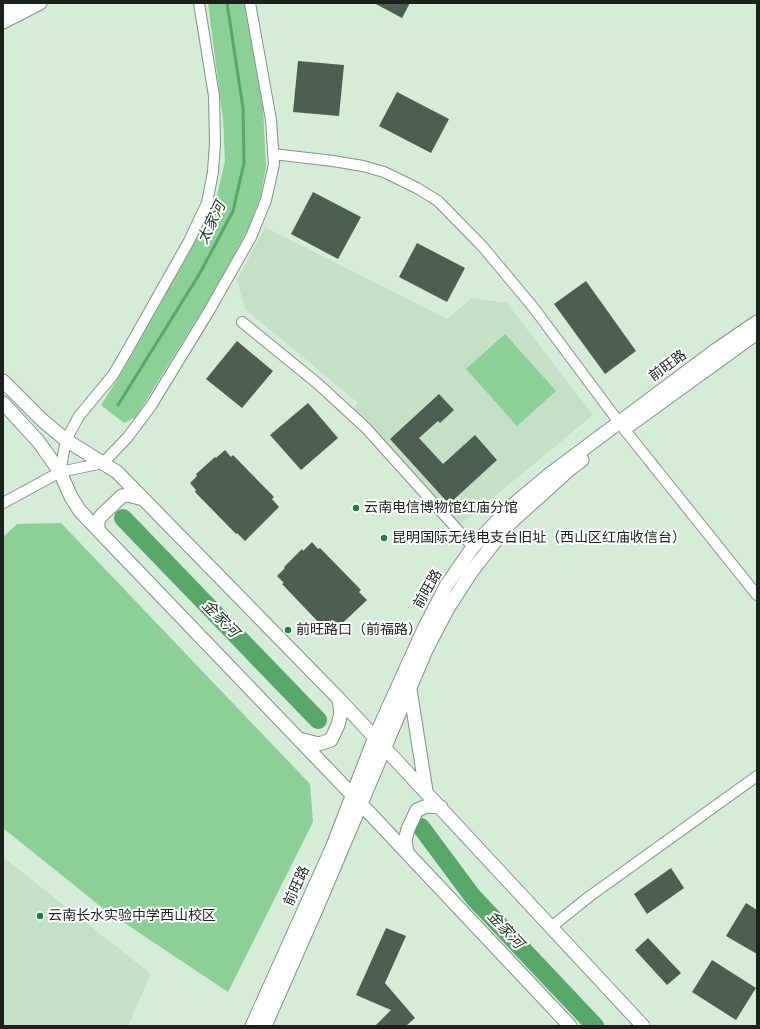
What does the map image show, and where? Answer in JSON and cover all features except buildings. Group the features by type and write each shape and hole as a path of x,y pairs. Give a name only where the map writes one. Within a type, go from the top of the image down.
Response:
{"street":[{"path":"3,12 20,3"},
{"path":"3,22 40,3"},
{"path":"60,472 66,440 79,416 113,375 189,241 207,203 214,172 214,104 199,3"},
{"path":"3,503 60,472 103,463 127,438 151,406 209,311 251,237 266,200 274,164 271,120 250,3"},
{"path":"273,154 363,166 384,172 417,188 438,201 483,247 533,307 621,426 757,595"},
{"path":"242,322 317,383 366,428 473,547"},
{"name":"前旺路","path":"252,1026 332,848 385,748 426,650 448,608 472,571 508,525 570,470 621,426 716,350 757,322"},
{"name":"前旺路","path":"265,1026 357,799 375,737 422,632 446,586 473,547 508,509 550,474 757,334"},
{"path":"3,380 42,420 66,440 117,472 339,699 441,807 642,1026"},
{"path":"3,403 38,441 60,472 80,511 300,739 570,1026"},
{"path":"98,530 98,521 101,516 122,496 128,495 143,499"},
{"path":"410,689 426,791"},
{"path":"300,739 319,744 331,740 338,725 341,713 339,699"},
{"path":"551,927 590,896 757,776"},
{"path":"407,852 405,841 408,829 417,810 427,806 441,807"}],"shaded area":[{"path":"265,227 447,319 472,298 507,303 593,415 459,526 354,408 358,403 245,309 237,280"},
{"name":"云南长水实验中学西山校区","path":"3,857 151,974 128,1026 3,1026"}],"green space":[{"path":"208,3 245,3 263,108 266,166 261,195 250,225 219,283 136,417 124,423 101,405 122,372 215,204 225,161 223,119"},
{"path":"505,334 556,391 517,426 466,369"},
{"path":"61,523 310,784 313,822 228,992 105,910 3,828 3,537 17,524"}],"waterway":[{"name":"太家河","path":"118,405 200,273 233,211 244,163 243,108 227,3"},
{"name":"金家河","path":"123,518 318,720"},
{"name":"金家河","path":"421,827 473,897 595,1026"}],"place":[{"name":"云南电信博物馆红庙分馆","path":"356,508"},
{"name":"昆明国际无线电支台旧址（西山区红庙收信台）","path":"384,538"},
{"name":"前旺路口（前福路）","path":"288,630"},
{"name":"云南长水实验中学西山校区","path":"40,916"}]}
